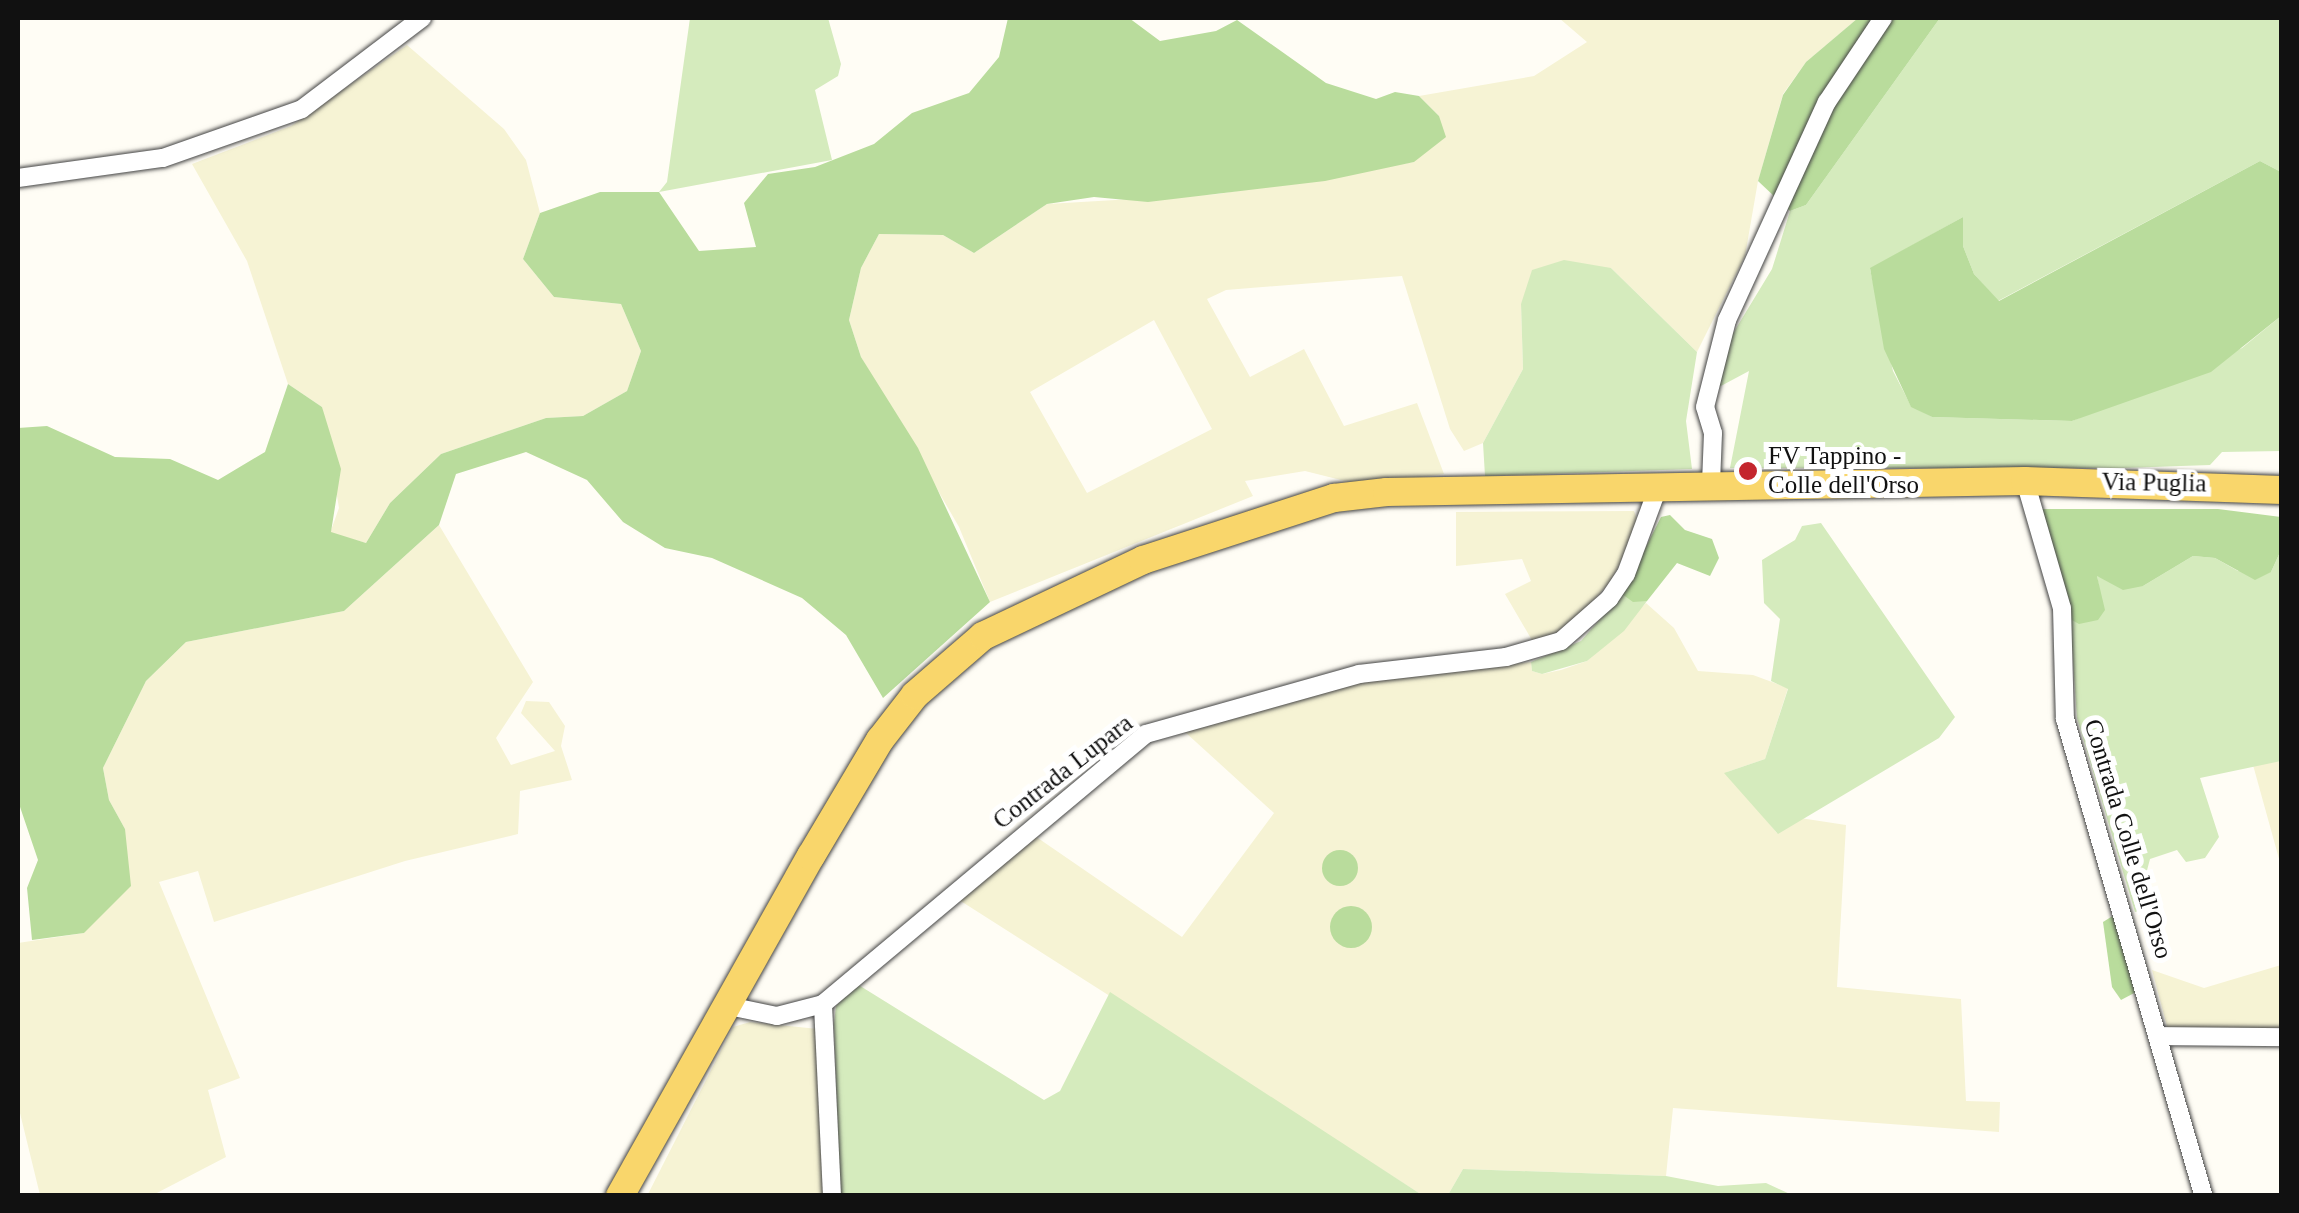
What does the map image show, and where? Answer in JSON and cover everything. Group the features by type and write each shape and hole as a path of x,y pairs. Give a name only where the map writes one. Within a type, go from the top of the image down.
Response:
{"main road":[{"name":"Via Puglia","path":"620,1196 724,1005 880,740 946,664 983,636 1144,560 1334,498 1658,485 2025,481 2282,490"}],"street":[{"path":"18,178 163,158 302,109 422,18"},
{"path":"1711,484 1713,432 1705,407 1726,320 1827,102 1884,18"},
{"name":"Contrada Colle dell'Orso","path":"2025,481 2062,608 2065,719 2204,1196"},
{"name":"Contrada Lupara","path":"823,1004 1146,734 1360,674 1506,657 1562,641 1609,599 1626,574 1658,485"},
{"path":"724,1005 777,1016 823,1004 832,1196"},
{"path":"2159,1036 2282,1037"}],"shaded area":[{"path":"1559,18 1858,18 1806,62 1783,94 1758,181 1745,256 1697,352 1611,268 1521,304 1523,369 1483,443 1464,451 1450,429 1402,276 1226,290 1207,299 1250,377 1304,349 1344,426 1417,403 1444,474 1361,485 1305,471 1245,481 1253,496 990,602 959,527 861,357 849,320 861,268 879,234 943,235 974,253 1047,204 1218,194 1414,162 1439,116 1419,96 1534,76 1587,42","holes":["1154,320 1212,429 1087,493 1030,392"]},
{"path":"407,45 504,129 526,160 540,213 523,259 554,297 621,304 641,351 627,391 583,416 546,418 441,454 390,503 366,543 330,533 339,508 322,407 288,384 247,261 192,164 291,126"},
{"path":"1634,511 1639,525 1611,581 1575,621 1536,647 1505,594 1531,581 1522,559 1456,566 1456,512"},
{"path":"439,525 533,682 496,738 511,765 555,751 521,713 526,701 549,702 565,726 561,746 572,780 520,791 518,834 405,861 214,922 198,871 159,882 240,1078 208,1090 226,1157 153,1195 40,1195 18,1105 18,943 84,933 125,829 109,800 103,768 146,681 186,642 344,611"},
{"path":"1646,603 1674,628 1698,671 1753,675 1788,688 1765,759 1727,772 1777,833 1800,818 1846,825 1837,987 1961,999 1966,1101 2000,1102 1999,1132 1673,1108 1666,1176 1463,1169 1448,1195 1422,1195 956,898 1032,834 1182,937 1274,813 1185,732 1369,680 1531,662 1532,671 1542,674 1561,670 1587,661"},
{"path":"2281,761 2281,866 2253,765"},
{"path":"2281,965 2281,1037 2168,1030 2152,970 2204,988"},
{"path":"750,1022 818,1029 826,1195 647,1196 733,1027"}],"green space":[{"path":"690,18 828,18 841,64 838,76 815,90 832,160 659,192 667,182"},
{"path":"1008,18 1129,18 1160,41 1216,31 1237,20 1326,83 1376,99 1395,92 1419,96 1439,116 1446,137 1414,162 1325,181 1148,202 1094,197 1047,204 974,253 943,235 879,234 861,268 849,320 861,357 918,448 990,602 883,698 846,635 802,598 712,558 665,548 623,522 587,480 526,452 456,474 439,525 344,611 186,642 146,681 103,768 109,800 125,829 131,886 84,933 32,940 27,888 38,860 18,801 18,428 47,426 115,457 170,459 218,480 265,452 288,384 322,407 341,469 331,532 366,543 390,503 441,454 546,418 583,416 627,391 641,351 621,304 554,297 523,259 540,213 600,192 659,192 699,251 756,247 744,203 768,174 815,167 874,144 912,113 969,93 999,57"},
{"path":"1858,18 1940,18 1806,205 1790,211 1758,181 1783,95 1806,62"},
{"path":"1940,18 2281,18 2281,172 2260,161 1998,301 1974,274 1963,246 1963,217 1870,269 1893,371 1911,406 1932,417 2072,421 2242,348 2281,316 2281,451 2222,452 2210,465 2123,468 1730,468 1749,371 1719,387 1732,335 1772,269 1790,211 1806,205"},
{"path":"2260,161 2281,172 2281,316 2211,372 2072,421 1932,417 1911,407 1884,349 1870,268 1963,217 1963,246 1974,274 1999,301"},
{"path":"1564,260 1611,268 1697,352 1686,421 1692,469 1485,476 1483,443 1523,369 1521,304 1532,270"},
{"path":"2042,509 2218,509 2281,517 2281,550 2271,572 2255,580 2215,558 2193,556 2143,586 2123,590 2097,576 2105,610 2098,620 2079,624 2070,619"},
{"path":"1670,515 1685,530 1712,539 1719,558 1710,576 1677,563 1647,601 1633,602 1622,594 1661,517"},
{"path":"1821,523 1955,717 1939,738 1778,834 1724,773 1765,759 1788,689 1771,681 1780,619 1764,603 1762,560 1795,540 1802,526"},
{"path":"2281,550 2281,761 2200,778 2219,837 2205,858 2186,862 2177,850 2150,859 2145,878 2152,907 2135,912 2077,718 2070,619 2079,623 2101,598 2097,576 2143,586 2193,556 2215,558 2238,571 2271,572"},
{"path":"1622,594 1647,601 1624,631 1587,661 1542,674 1532,671 1531,662 1581,641"},
{"path":"1340,850 1353,855 1358,868 1353,881 1340,886 1327,881 1322,868 1327,855"},
{"path":"1351,906 1366,912 1372,927 1366,942 1351,948 1336,942 1330,927 1336,912"},
{"path":"2119,912 2138,991 2121,1000 2112,987 2103,922"},
{"path":"857,984 1044,1100 1060,1091 1110,992 1422,1195 840,1195 834,1024 836,1006"},
{"path":"1463,1169 1666,1176 1718,1186 1766,1183 1792,1195 1448,1195"}],"place":[{"name":"FV Tappino - Colle dell'Orso","path":"1748,471"}]}
